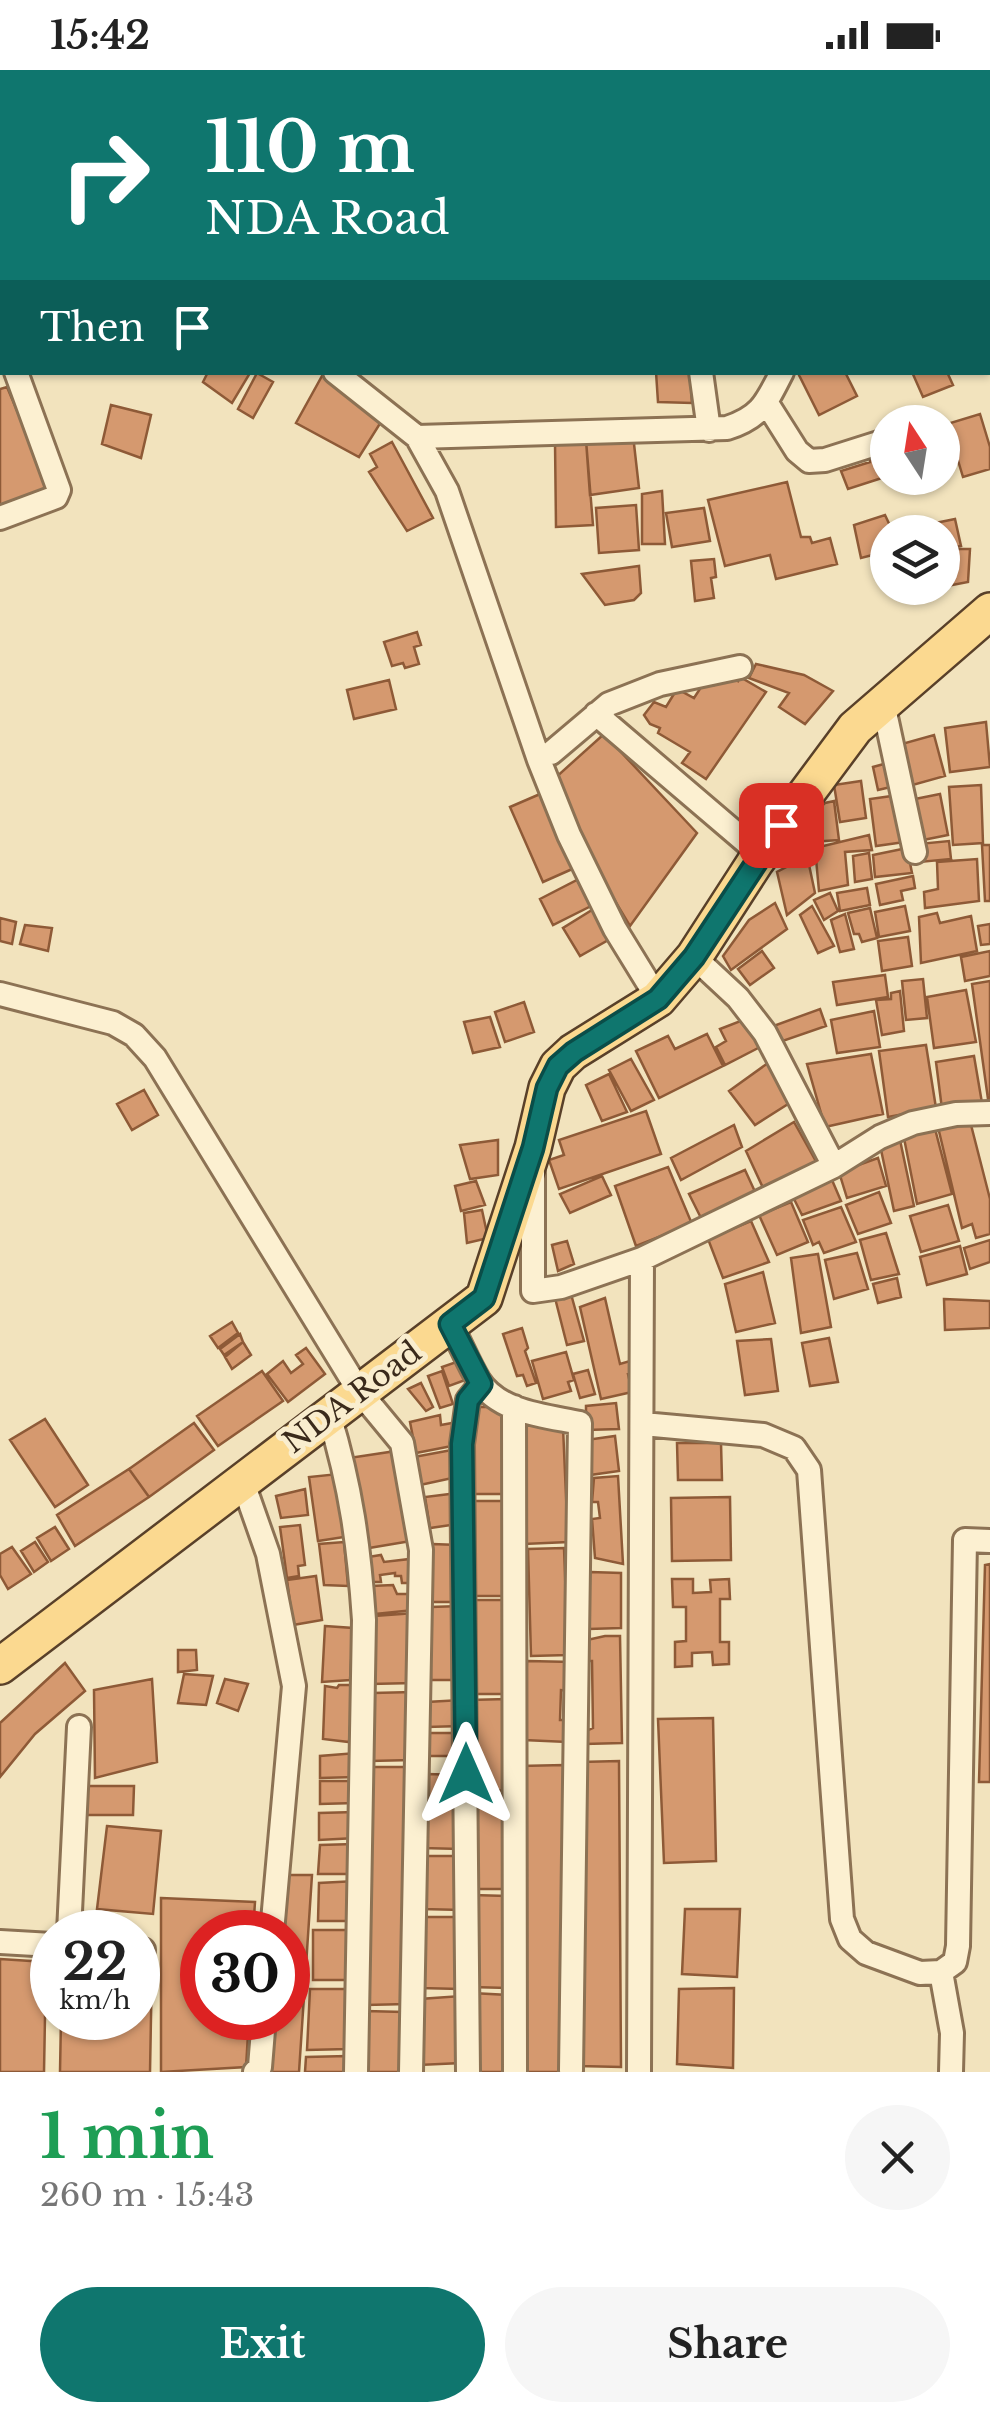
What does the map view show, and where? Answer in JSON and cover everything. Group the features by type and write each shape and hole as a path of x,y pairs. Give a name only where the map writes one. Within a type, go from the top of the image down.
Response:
{"main road":[{"name":"NDA Road","path":"0,1666 484,1298 533,1148 547,1088 558,1066 658,999 694,957 760,854 856,728 990,612"}],"street":[{"path":"338,375 417,437 447,491 538,760 569,835 615,929 658,999"},
{"path":"701,375 709,430"},
{"path":"417,437 709,430 749,421 766,402 780,375"},
{"path":"0,518 56,498 58,490 11,376"},
{"path":"766,402 797,451 809,461 870,446"},
{"path":"551,753 609,704 660,684 740,667"},
{"path":"884,703 915,852"},
{"path":"596,714 760,854"},
{"path":"694,957 738,998 765,1033 834,1166"},
{"path":"0,994 113,1023 134,1034 156,1058 360,1390 402,1443 421,1550 411,2072"},
{"path":"533,1148 533,1291 561,1287 642,1259 913,1123 956,1114 990,1113"},
{"path":"639,2072 642,1259"},
{"path":"450,1324 481,1384 501,1402 580,1423 570,2070"},
{"path":"468,2072 462,1444 468,1400 481,1384"},
{"path":"514,1406 516,2072"},
{"path":"329,1416 360,1552 364,1620 356,2072"},
{"path":"643,1424 763,1435 794,1448 809,1470 842,1920 850,1939 866,1953 920,1972 941,1972 955,1962 958,1946 965,1540 990,1541"},
{"path":"242,1480 268,1554 294,1686 274,1910"},
{"path":"71,1910 79,1727"},
{"path":"0,1942 30,1944"},
{"path":"941,1972 952,2033 951,2072"},
{"path":"255,2072 260,2067 262,2040"}],"building":[{"path":"206,375 249,375 232,403 203,382"},
{"path":"256,375 273,382 253,418 238,409"},
{"path":"656,375 690,375 692,403 658,402"},
{"path":"799,375 846,375 857,396 819,415"},
{"path":"913,375 948,375 953,385 923,397"},
{"path":"322,376 386,414 359,457 296,423"},
{"path":"7,387 53,495 0,514 0,389"},
{"path":"111,405 151,415 141,458 102,444"},
{"path":"980,414 990,447 990,469 963,477 960,420"},
{"path":"633,435 639,488 590,495 586,440"},
{"path":"586,440 593,525 556,527 555,442"},
{"path":"392,442 433,518 407,531 369,472 377,467 370,454"},
{"path":"870,462 870,482 848,489 841,471"},
{"path":"787,482 801,537 810,537 812,543 830,538 837,564 776,579 770,555 725,566 708,500"},
{"path":"662,491 665,544 642,544 642,494"},
{"path":"636,505 639,550 599,553 596,508"},
{"path":"704,508 710,541 672,547 666,513"},
{"path":"870,520 870,556 861,558 854,525"},
{"path":"960,549 970,549 968,582 960,584"},
{"path":"714,559 714,598 695,601 691,561"},
{"path":"639,566 641,593 634,600 605,605 582,574"},
{"path":"417,632 421,645 414,647 419,664 392,666 384,642"},
{"path":"756,664 804,675 833,691 805,724 779,707 789,693 749,678"},
{"path":"730,675 766,692 706,779 682,763 690,752 658,733 660,728 650,724 644,715 654,702 666,707 677,689 694,698 705,681 714,685 720,677"},
{"path":"389,680 396,709 354,719 347,690"},
{"path":"986,722 990,767 950,772 945,728"},
{"path":"604,734 697,833 630,926 579,841 554,779"},
{"path":"934,735 945,776 909,786 898,745"},
{"path":"891,762 895,786 878,790 873,767"},
{"path":"861,781 866,818 840,822 834,785"},
{"path":"981,785 983,843 953,845 949,787"},
{"path":"547,791 579,866 543,882 510,807"},
{"path":"940,794 948,835 918,841 910,800"},
{"path":"899,795 905,842 876,846 870,799"},
{"path":"834,801 839,840 810,842 811,816 825,803"},
{"path":"869,835 872,850 845,852 848,885 819,891 815,848"},
{"path":"949,841 951,859 920,862 918,844"},
{"path":"982,845 990,845 990,901 985,901"},
{"path":"805,846 815,893 787,915 777,872 788,866 785,850"},
{"path":"907,848 912,873 875,877 873,855"},
{"path":"869,853 872,879 855,882 853,856"},
{"path":"977,859 979,901 925,908 924,892 938,889 937,862"},
{"path":"913,876 915,888 901,891 903,900 880,905 876,884"},
{"path":"577,880 591,906 553,925 540,899"},
{"path":"867,888 870,905 840,911 837,893"},
{"path":"830,893 838,911 824,920 814,900"},
{"path":"775,903 787,929 731,970 723,956 749,920"},
{"path":"812,906 834,946 818,953 800,915"},
{"path":"905,906 910,931 879,937 875,912"},
{"path":"870,908 877,938 862,942 859,934 854,934 848,913"},
{"path":"592,910 610,939 580,956 563,928"},
{"path":"937,913 940,923 971,916 977,951 921,963 919,917"},
{"path":"845,914 854,949 840,952 831,920"},
{"path":"0,918 16,922 12,944 0,941"},
{"path":"990,924 990,944 981,945 978,926"},
{"path":"25,925 52,928 48,951 20,944"},
{"path":"908,937 912,966 882,971 878,941"},
{"path":"762,951 774,968 750,985 738,969"},
{"path":"990,951 990,976 965,981 961,957"},
{"path":"885,975 888,997 837,1005 833,982"},
{"path":"923,979 927,1018 906,1020 902,981"},
{"path":"990,981 990,1099 988,1099 972,984"},
{"path":"966,990 976,1042 934,1048 927,997"},
{"path":"900,991 904,1031 882,1035 876,1000 891,999 891,993"},
{"path":"524,1002 534,1032 505,1042 495,1012"},
{"path":"820,1009 826,1026 774,1044 768,1028"},
{"path":"874,1011 880,1047 837,1053 831,1020"},
{"path":"490,1017 500,1047 473,1053 464,1022"},
{"path":"743,1020 748,1031 754,1029 762,1046 725,1065 716,1047 726,1041 720,1029"},
{"path":"707,1034 723,1066 659,1098 636,1051 668,1036 675,1049"},
{"path":"926,1045 936,1108 888,1117 879,1051"},
{"path":"871,1054 883,1114 825,1127 807,1064"},
{"path":"974,1056 982,1103 942,1109 936,1062"},
{"path":"631,1059 654,1100 631,1111 609,1070"},
{"path":"768,1063 796,1099 755,1125 729,1091"},
{"path":"609,1074 627,1112 602,1121 586,1085"},
{"path":"144,1090 158,1115 132,1130 117,1104"},
{"path":"646,1111 661,1154 559,1189 549,1160 564,1155 559,1140"},
{"path":"970,1121 990,1199 990,1234 976,1238 972,1224 962,1228 938,1127"},
{"path":"794,1122 818,1165 764,1190 746,1151"},
{"path":"734,1125 742,1147 681,1180 671,1158"},
{"path":"934,1125 952,1194 917,1204 903,1133"},
{"path":"498,1140 498,1175 470,1179 460,1145"},
{"path":"900,1140 914,1206 894,1211 880,1145"},
{"path":"878,1158 886,1186 847,1198 839,1172"},
{"path":"668,1167 692,1224 636,1246 615,1186"},
{"path":"745,1170 757,1196 702,1220 689,1194"},
{"path":"602,1176 611,1195 570,1213 560,1194"},
{"path":"832,1180 841,1201 802,1215 792,1195"},
{"path":"476,1181 485,1205 461,1211 455,1186"},
{"path":"879,1192 891,1223 858,1234 846,1205"},
{"path":"791,1202 808,1242 777,1255 759,1215"},
{"path":"948,1205 959,1241 921,1252 910,1216"},
{"path":"841,1207 856,1242 824,1253 819,1242 813,1245 803,1220"},
{"path":"482,1210 488,1238 467,1243 464,1213"},
{"path":"751,1221 769,1262 723,1278 708,1239"},
{"path":"886,1233 899,1274 871,1280 860,1240"},
{"path":"990,1240 990,1262 970,1269 964,1248"},
{"path":"567,1241 574,1264 558,1271 552,1245"},
{"path":"960,1246 967,1274 927,1285 920,1257"},
{"path":"857,1253 868,1289 834,1299 825,1260"},
{"path":"818,1254 831,1327 801,1333 791,1258"},
{"path":"763,1272 775,1323 736,1332 725,1284"},
{"path":"897,1278 901,1297 878,1303 873,1284"},
{"path":"571,1294 584,1341 567,1345 555,1298"},
{"path":"605,1298 620,1364 630,1361 633,1373 628,1374 632,1392 601,1399 580,1307"},
{"path":"944,1299 990,1301 990,1328 945,1330"},
{"path":"232,1322 238,1333 218,1348 210,1336"},
{"path":"522,1328 536,1383 527,1386 523,1375 517,1376 503,1334"},
{"path":"240,1334 243,1342 224,1355 220,1349"},
{"path":"829,1338 838,1382 810,1386 802,1343"},
{"path":"771,1339 778,1391 745,1395 737,1341"},
{"path":"243,1342 251,1355 232,1369 225,1357"},
{"path":"306,1348 325,1374 288,1402 267,1374 283,1361 291,1373 303,1364 296,1355"},
{"path":"566,1352 574,1380 568,1382 571,1391 543,1399 532,1361"},
{"path":"462,1360 468,1379 449,1386 442,1367"},
{"path":"588,1370 595,1394 580,1398 573,1374"},
{"path":"262,1371 283,1401 218,1446 197,1416"},
{"path":"442,1371 453,1404 440,1408 428,1376"},
{"path":"421,1383 433,1407 426,1411 408,1389"},
{"path":"616,1403 619,1429 586,1430 586,1406"},
{"path":"473,1407 507,1407 506,1494 472,1494"},
{"path":"519,1414 563,1427 568,1542 524,1544"},
{"path":"440,1415 441,1425 452,1423 457,1445 416,1453 410,1422"},
{"path":"45,1419 88,1485 55,1507 10,1440"},
{"path":"194,1423 214,1450 149,1497 129,1469"},
{"path":"615,1436 619,1471 590,1475 586,1440"},
{"path":"677,1443 721,1443 722,1480 678,1480"},
{"path":"457,1449 457,1477 420,1485 414,1457"},
{"path":"396,1451 411,1541 363,1549 349,1458"},
{"path":"129,1469 149,1497 75,1546 57,1515"},
{"path":"338,1474 344,1537 318,1541 309,1477"},
{"path":"618,1476 623,1564 595,1558 592,1519 600,1518 598,1502 592,1502 594,1478"},
{"path":"305,1489 308,1515 281,1518 276,1496"},
{"path":"458,1493 458,1524 430,1528 425,1497"},
{"path":"730,1497 731,1560 672,1561 671,1498"},
{"path":"471,1501 507,1501 505,1596 470,1596"},
{"path":"300,1525 305,1565 298,1566 299,1576 287,1578 280,1527"},
{"path":"55,1527 69,1549 51,1561 37,1538"},
{"path":"35,1542 48,1562 34,1572 21,1551"},
{"path":"344,1542 348,1586 324,1585 319,1544"},
{"path":"432,1544 458,1545 460,1602 430,1602"},
{"path":"12,1547 31,1574 8,1589 0,1575 0,1554"},
{"path":"564,1548 568,1655 531,1656 528,1549"},
{"path":"381,1555 384,1562 410,1559 414,1583 402,1583 401,1576 395,1573 380,1575 381,1582 370,1582 368,1557"},
{"path":"990,1564 990,1782 979,1782 985,1565"},
{"path":"590,1572 621,1573 621,1628 589,1629"},
{"path":"316,1576 322,1620 293,1625 287,1580"},
{"path":"672,1579 693,1579 693,1593 711,1592 710,1580 729,1579 730,1599 720,1599 720,1642 729,1642 729,1664 713,1665 712,1652 692,1653 692,1666 675,1667 675,1642 686,1641 686,1607 673,1607"},
{"path":"393,1585 397,1594 415,1594 414,1610 375,1614 371,1586"},
{"path":"469,1600 506,1600 507,1694 470,1694"},
{"path":"462,1606 463,1680 431,1680 430,1607"},
{"path":"415,1613 413,1683 371,1684 374,1616"},
{"path":"325,1626 353,1628 350,1680 322,1682"},
{"path":"620,1636 622,1743 585,1744 586,1731 593,1728 592,1661 586,1661 587,1640"},
{"path":"178,1650 196,1650 197,1670 178,1672"},
{"path":"527,1661 573,1662 572,1691 561,1690 560,1720 568,1720 567,1742 524,1740"},
{"path":"65,1663 85,1691 35,1734 0,1777 0,1723"},
{"path":"184,1674 213,1676 206,1705 178,1703"},
{"path":"152,1679 157,1762 95,1778 94,1690"},
{"path":"225,1679 248,1684 238,1711 217,1703"},
{"path":"353,1685 349,1742 323,1739 325,1686"},
{"path":"413,1692 412,1760 370,1761 373,1693"},
{"path":"507,1699 507,1790 472,1792 469,1700"},
{"path":"461,1700 461,1726 427,1727 427,1702"},
{"path":"713,1718 716,1861 664,1863 658,1719"},
{"path":"427,1733 459,1733 457,1756 427,1756"},
{"path":"356,1753 356,1777 320,1778 320,1756"},
{"path":"619,1761 621,2067 579,2066 580,1762"},
{"path":"564,1765 564,2072 523,2072 520,1766"},
{"path":"367,1767 410,1767 407,2004 366,2005"},
{"path":"426,1774 462,1775 462,1797 425,1796"},
{"path":"320,1781 356,1781 355,1803 320,1804"},
{"path":"87,1786 134,1786 133,1815 86,1815"},
{"path":"471,1799 507,1799 508,1889 472,1889"},
{"path":"424,1802 463,1802 461,1849 422,1848"},
{"path":"355,1812 356,1838 319,1840 319,1813"},
{"path":"107,1826 161,1831 153,1910 97,1909"},
{"path":"354,1844 356,1874 318,1874 320,1845"},
{"path":"422,1856 462,1856 462,1910 422,1909"},
{"path":"282,1875 312,1875 310,1910 280,1910"},
{"path":"356,1881 354,1921 318,1921 319,1883"},
{"path":"472,1895 507,1896 508,1988 471,1987"},
{"path":"161,1898 255,1902 254,1910 180,1910 180,2040 248,2040 246,2067 161,2072"},
{"path":"685,1909 740,1909 737,1977 682,1974"},
{"path":"422,1917 460,1917 460,1989 420,1988"},
{"path":"313,1930 350,1930 351,1980 313,1980"},
{"path":"0,1959 30,1961 30,2040 45,2040 44,2072 0,2072"},
{"path":"734,1988 733,2068 677,2064 679,1989"},
{"path":"310,1989 350,1989 348,2049 307,2050"},
{"path":"472,1993 508,1995 508,2072 471,2072"},
{"path":"461,1996 461,2063 419,2065 420,1999"},
{"path":"365,2011 404,2012 404,2072 362,2072"},
{"path":"61,2040 151,2040 150,2072 60,2072"},
{"path":"269,2040 301,2040 299,2072 267,2072"},
{"path":"347,2056 347,2072 305,2072 306,2057"}],"route":[{"path":"466,1774 462,1444 468,1400 481,1384 450,1324 484,1298 533,1148 547,1088 558,1066 658,999 694,957 781,825"}]}
